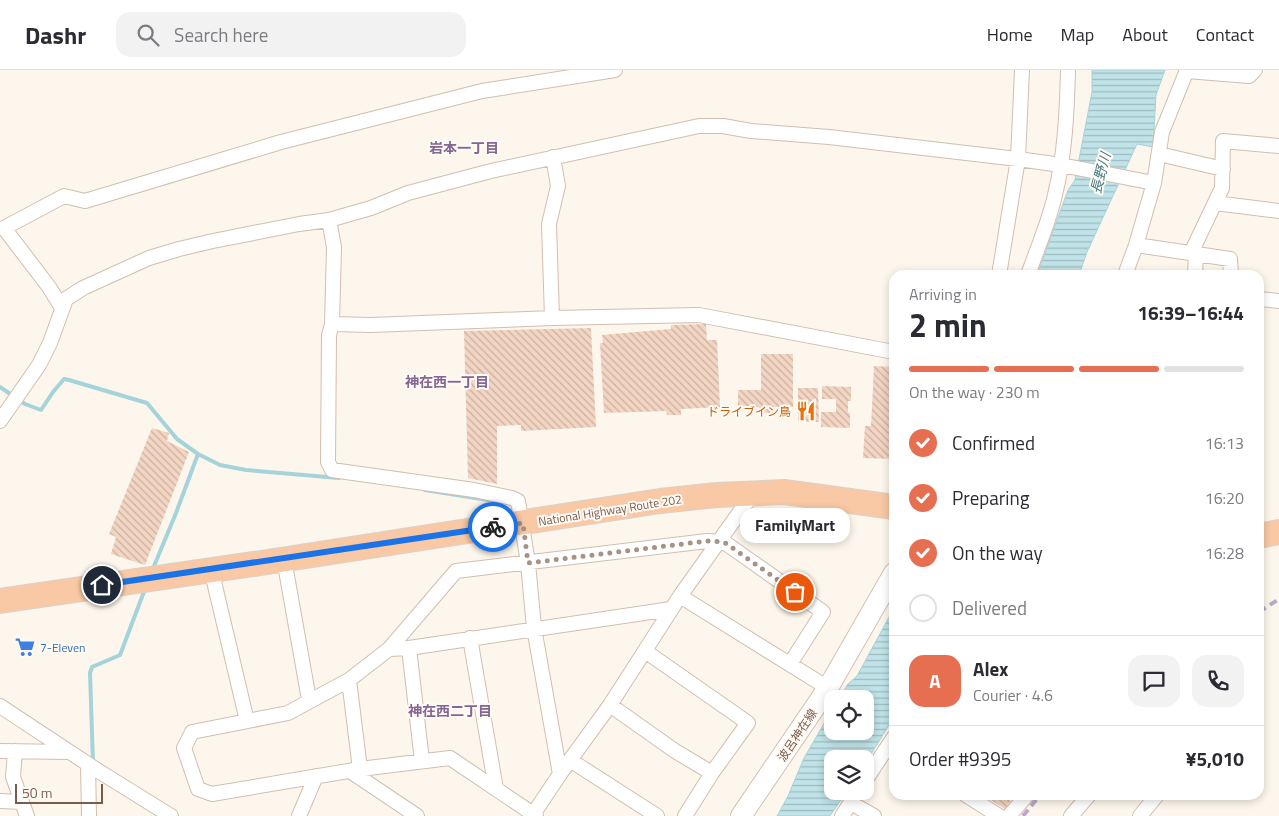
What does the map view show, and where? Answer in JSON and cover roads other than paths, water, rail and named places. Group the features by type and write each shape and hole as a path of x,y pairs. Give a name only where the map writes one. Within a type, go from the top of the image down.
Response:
{"highway":[{"name":"National Highway Route 202","path":"0,601 660,501 754,492 784,492 889,506"},
{"path":"1264,535 1279,532"}],"main road":[{"name":"波呂神在線","path":"741,816 828,688 889,582"}],"street":[{"path":"62,308 56,297 4,228 64,196 84,201 281,142 482,91 615,70"},
{"path":"1001,270 1018,159 1022,70"},
{"path":"1030,270 1055,196 1066,122 1068,70"},
{"path":"1127,270 1136,245 1159,154 1162,132 1187,70 1249,76 1255,70"},
{"path":"0,421 39,365 50,343 66,299 83,288 149,258 213,241 329,220 371,208 408,194 492,171 699,126 723,126 751,131 829,137 1018,159 1152,182"},
{"path":"1195,270 1194,253 1222,188 1223,141 1279,146"},
{"path":"1159,154 1223,169"},
{"path":"552,318 549,224 558,186 553,158"},
{"path":"1215,203 1279,210"},
{"path":"329,220 334,247 332,324 329,335 328,462 332,470 474,490 512,498 518,502 523,523 534,628 560,774"},
{"path":"1136,245 1230,259 1231,270"},
{"path":"1264,300 1279,301"},
{"path":"332,324 372,325 699,315 889,351"},
{"path":"754,492 718,542 671,609 610,705 560,774 534,815 450,758 355,770 212,794 198,789 184,748 192,732 288,713 349,680 389,649 456,571 707,541 718,542 724,542 823,612 790,664"},
{"path":"284,559 308,694 312,700"},
{"path":"211,569 247,721"},
{"path":"680,596 828,688"},
{"path":"389,649 409,648 671,609"},
{"path":"470,638 496,789"},
{"path":"409,648 422,761"},
{"path":"645,651 748,723 712,773 685,816"},
{"path":"349,680 355,770 417,816"},
{"path":"610,705 712,773"},
{"path":"0,706 171,816"},
{"path":"0,751 69,752"},
{"path":"15,752 13,777 27,816"},
{"path":"874,771 889,754"},
{"path":"570,760 657,816"},
{"path":"89,816 94,768"},
{"path":"299,816 316,776"},
{"path":"842,816 853,800"},
{"path":"858,800 874,816"},
{"path":"974,800 999,816"},
{"path":"1009,816 1022,800"},
{"path":"1071,816 1085,800"},
{"path":"1148,813 1154,800"},
{"path":"0,802 22,802"}],"water":[{"name":"長野川","path":"1092,70 1165,70 1156,95 1153,147 1137,144 1087,252 1081,270 1039,270 1068,190 1075,180 1092,92"},
{"path":"889,617 889,725 874,750 824,750 824,800 841,800 830,816 777,816 788,796 804,758 824,724 824,740 874,740 874,690 844,690 857,676"}],"waterway":[{"path":"0,387 25,404 41,410 64,379 69,380 147,403 177,439 198,454 220,465 246,470 339,478"},
{"path":"152,571 198,454"},
{"path":"425,490 494,501"},
{"path":"93,763 90,673 92,667 120,655 145,589"}],"railway":[{"path":"1264,609 1279,599"},
{"path":"1023,816 1036,800"}],"place":[{"name":"ドライブイン鳥","path":"806,411"},
{"name":"FamilyMart","path":"795,592"},
{"name":"7-Eleven","path":"25,647"}],"district":[{"name":"岩本一丁目","path":"464,147"},
{"name":"神在西一丁目","path":"447,381"},
{"name":"神在西二丁目","path":"450,710"}]}
